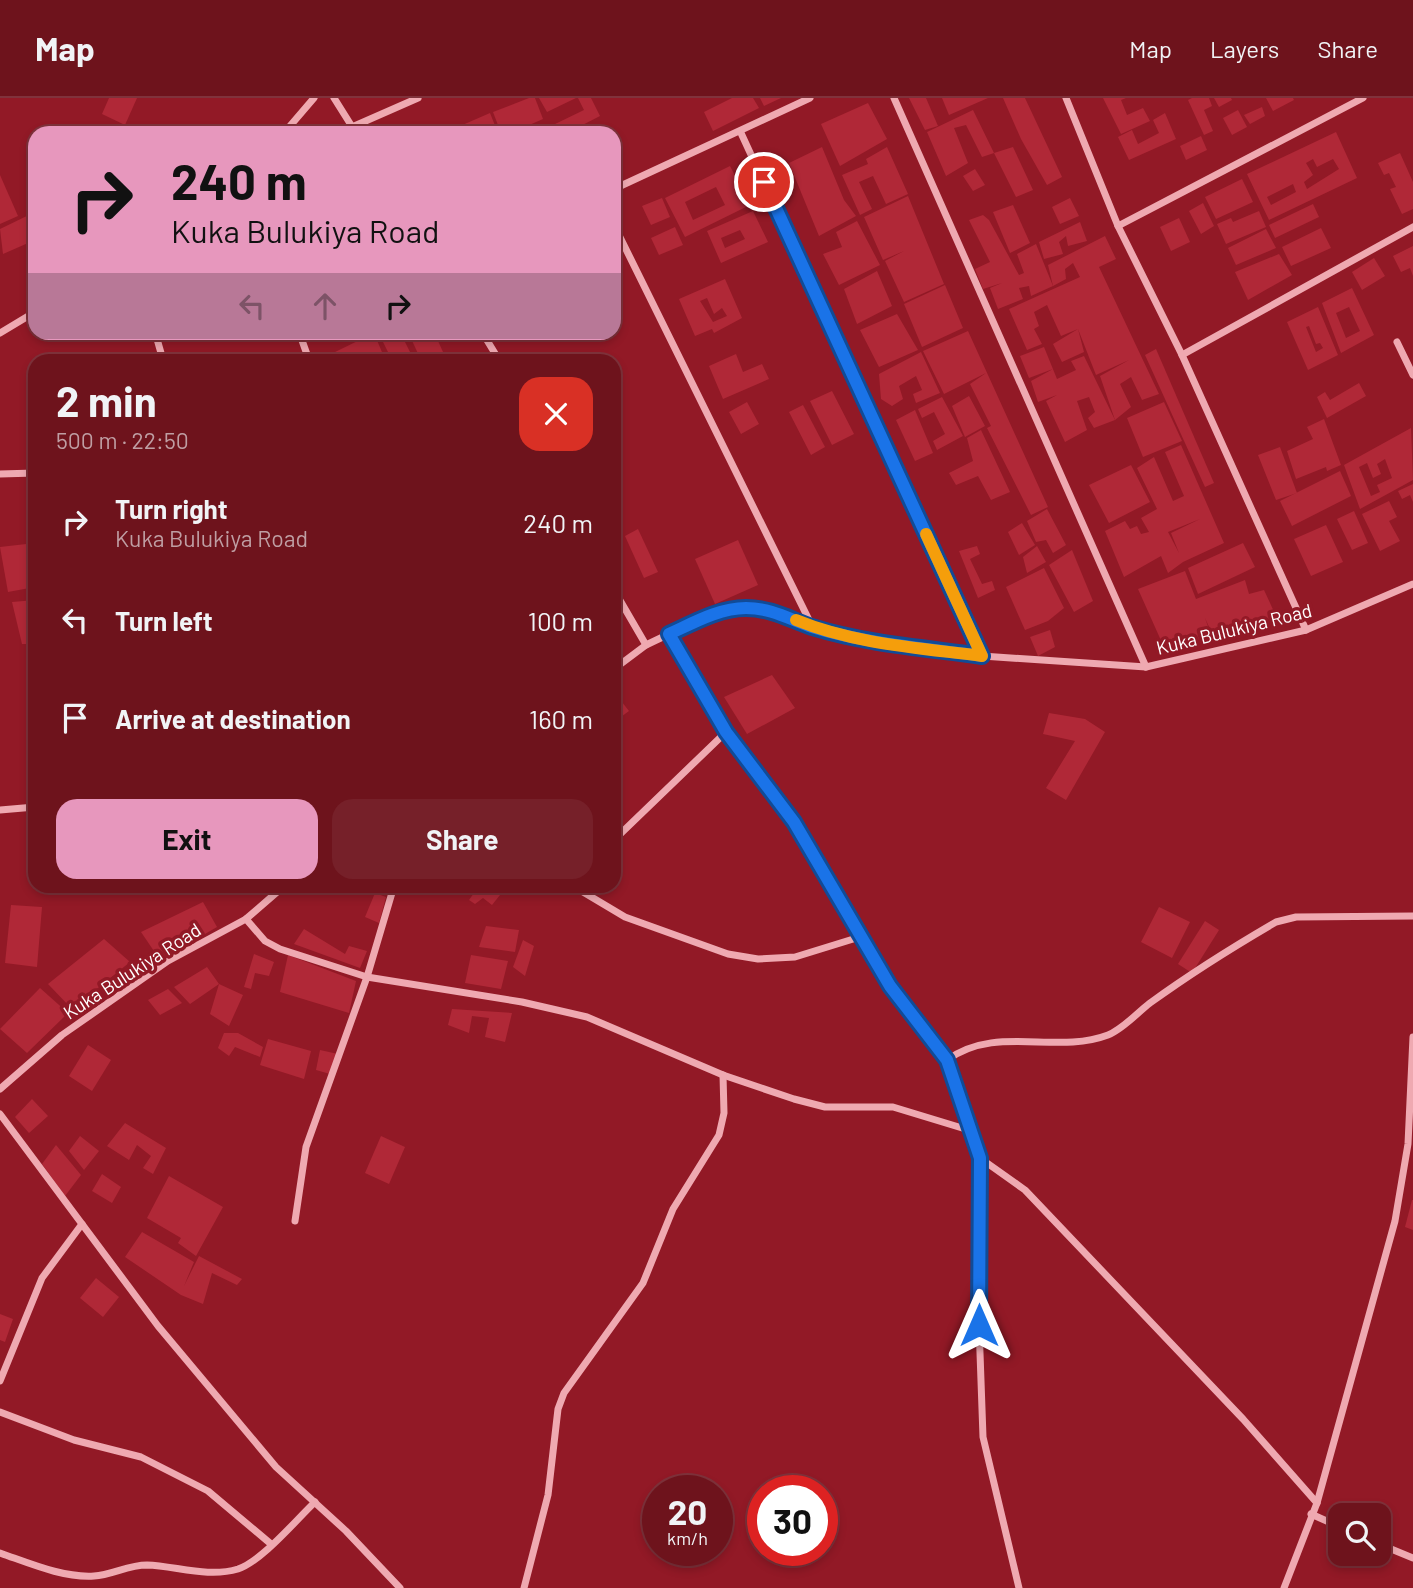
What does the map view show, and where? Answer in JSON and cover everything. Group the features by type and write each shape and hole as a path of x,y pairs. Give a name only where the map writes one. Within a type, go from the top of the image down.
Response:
{"street":[{"path":"290,126 314,98"},
{"path":"334,98 352,126"},
{"path":"362,126 418,98"},
{"path":"621,186 810,98"},
{"path":"894,98 1146,667"},
{"path":"1066,98 1118,226 1182,355 1306,630"},
{"path":"1118,226 1363,98"},
{"path":"741,132 982,656"},
{"path":"1182,355 1413,227"},
{"path":"621,239 813,627"},
{"path":"0,332 28,316"},
{"path":"1397,342 1413,375"},
{"path":"0,474 28,473"},
{"name":"Kuka Bulukiya Road","path":"621,664 646,645 669,634 711,615 742,608 769,609 813,627 892,643 982,656 1146,667 1306,630 1413,584"},
{"path":"621,602 646,645"},
{"path":"669,634 726,732 794,822 890,986 947,1060 980,1158 979,1325 983,1437 1018,1588"},
{"path":"621,832 726,732"},
{"path":"0,810 28,808"},
{"name":"Kuka Bulukiya Road","path":"0,1088 62,1035 168,961 246,919 276,893"},
{"path":"295,1220 306,1147 366,977 392,893"},
{"path":"585,893 625,917 728,954 748,957 795,957 863,936"},
{"path":"947,1060 965,1046 988,1042 1090,1041 1111,1034 1151,1002 1276,922 1296,917 1413,916"},
{"path":"246,919 265,941 366,977 522,1002 587,1017 723,1075 825,1107 893,1107 972,1131"},
{"path":"1284,1588 1317,1503 1395,1221 1408,1144 1413,1037"},
{"path":"524,1588 548,1495 558,1409 564,1393 643,1283 673,1209 719,1135 724,1113 723,1075"},
{"path":"0,1114 158,1326 276,1467 315,1502 400,1588"},
{"path":"980,1158 1025,1189 1242,1419 1317,1503"},
{"path":"0,1381 42,1278 82,1224"},
{"path":"0,1412 74,1440 141,1457 208,1491 271,1544"},
{"path":"0,1553 70,1575 95,1576 121,1568 147,1565 218,1572 240,1569 315,1502"},
{"path":"1311,1514 1328,1522"},
{"path":"1391,1549 1413,1559"}],"building":[{"path":"109,98 137,98 125,125 102,114"},
{"path":"535,98 543,119 527,126 498,126 493,112"},
{"path":"539,98 576,98 547,112"},
{"path":"578,98 591,98 600,116 581,126 554,126 553,125 584,110"},
{"path":"732,98 753,98 759,108 713,131 704,112"},
{"path":"760,98 781,98 764,106"},
{"path":"909,98 926,98 938,126 925,130"},
{"path":"942,98 988,98 949,115"},
{"path":"1003,98 1025,98 1062,177 1047,185 1021,139"},
{"path":"1103,98 1126,98 1121,100 1127,115 1143,108 1150,121 1121,134"},
{"path":"1209,98 1212,106 1204,110 1213,131 1204,135 1188,100"},
{"path":"1214,98 1231,98 1232,100 1219,107"},
{"path":"1266,98 1293,98 1294,100 1273,111"},
{"path":"868,103 887,139 840,166 821,124"},
{"path":"1262,107 1265,116 1250,124 1244,115"},
{"path":"973,110 994,153 982,157 966,125 954,128 968,163 946,176 927,132"},
{"path":"1238,110 1247,127 1232,135 1223,118"},
{"path":"490,113 495,126 460,126"},
{"path":"1165,113 1176,139 1129,160 1118,137 1132,130 1138,144 1159,133 1153,120"},
{"path":"1336,132 1357,178 1269,220 1247,174","holes":["1313,159 1317,167 1333,159 1339,169 1307,189 1304,182 1313,175 1306,163","1293,184 1296,192 1271,205 1267,197"]},
{"path":"1201,136 1207,150 1186,160 1180,146"},
{"path":"822,147 844,200 856,216 819,236 789,163"},
{"path":"887,147 908,194 886,204 873,176 859,182 872,209 860,215 842,175 868,164 866,159"},
{"path":"1013,147 1033,190 1016,197 994,153"},
{"path":"1400,153 1413,182 1413,209 1402,214 1390,189 1396,187 1389,173 1384,175 1378,163"},
{"path":"730,166 750,205 685,237 665,198","holes":["716,187 725,205 693,220 685,202"]},
{"path":"975,169 985,185 973,191 963,176"},
{"path":"0,175 18,216 0,224"},
{"path":"1242,179 1253,202 1216,219 1205,197"},
{"path":"908,196 944,284 904,302 885,261 904,251 883,260 864,217"},
{"path":"662,198 670,217 651,225 642,206"},
{"path":"1070,198 1079,216 1060,224 1052,207"},
{"path":"1203,203 1214,226 1201,234 1189,211"},
{"path":"1313,204 1319,217 1275,238 1269,225"},
{"path":"1013,205 1030,243 1010,253 993,212"},
{"path":"753,211 768,242 721,263 707,231","holes":["740,230 745,239 725,248 721,238"]},
{"path":"1259,211 1266,227 1226,244 1217,224 1231,218 1233,222"},
{"path":"28,215 28,243 3,254 0,229"},
{"path":"983,215 989,220 1019,275 1024,273 1017,254 1036,244 1053,286 1031,296 1029,286 1019,288 1023,299 998,309 990,288 1002,283 983,289 975,269 990,262 969,220"},
{"path":"1179,218 1190,242 1171,251 1160,227"},
{"path":"857,221 880,265 839,285 823,254 842,247 836,232"},
{"path":"1080,222 1087,241 1068,246 1066,236 1059,242 1063,254 1044,259 1039,242"},
{"path":"675,227 683,245 659,255 651,238"},
{"path":"1321,228 1331,248 1291,266 1282,247"},
{"path":"1266,229 1276,248 1236,265 1228,248"},
{"path":"1105,236 1116,259 1099,267 1159,394 1142,400 1131,377 1120,384 1131,407 1115,420 1100,376 1129,360 1096,375 1078,329 1061,336 1047,305 1034,312 1039,326 1034,329 1042,344 1027,350 1009,309 1080,277 1073,263 1065,269 1066,279 1053,286 1048,265"},
{"path":"1413,246 1413,276 1410,268 1401,272 1393,256"},
{"path":"1279,254 1292,275 1248,300 1235,272"},
{"path":"1374,258 1385,276 1362,290 1352,272"},
{"path":"877,271 892,306 857,324 844,289"},
{"path":"725,279 742,318 714,333 712,329 695,336 679,299","holes":["707,298 714,314 722,308 727,316 713,322 700,301"]},
{"path":"945,285 963,328 922,347 904,304"},
{"path":"1352,288 1374,335 1341,353 1322,303","holes":["1349,307 1360,331 1346,338 1336,313"]},
{"path":"1318,307 1338,355 1308,370 1287,322","holes":["1309,326 1316,344 1320,343 1323,348 1316,352 1306,327"]},
{"path":"897,314 918,350 879,367 860,330"},
{"path":"1078,329 1084,352 1062,362 1053,344"},
{"path":"968,331 1048,507 1031,515 987,428 991,426 970,384 986,373 944,394 923,351"},
{"path":"360,340 377,340 383,354 333,354"},
{"path":"382,340 404,340 411,354 389,354"},
{"path":"412,340 438,340 443,352 438,354 418,354"},
{"path":"1044,347 1053,369 1029,378 1020,356"},
{"path":"1156,349 1214,483 1205,487 1145,355"},
{"path":"921,352 940,393 916,403 913,394 922,390 916,376 899,386 903,399 892,406 881,399 879,374"},
{"path":"736,354 743,372 762,364 769,379 723,399 709,366"},
{"path":"1084,356 1115,420 1094,428 1088,418 1095,412 1089,397 1077,401 1087,430 1065,442 1046,401 1057,395 1038,402 1031,381 1053,369 1057,379 1076,370 1071,361"},
{"path":"1359,383 1366,396 1327,418 1317,397 1325,392 1330,400"},
{"path":"832,391 854,434 832,445 810,401"},
{"path":"969,396 985,426 965,437 952,406"},
{"path":"942,397 963,436 937,450 933,441 945,434 934,412 922,418 918,409"},
{"path":"747,402 759,424 741,434 729,412"},
{"path":"1164,402 1182,441 1143,457 1127,418"},
{"path":"803,405 825,447 811,455 789,412"},
{"path":"915,410 933,453 915,461 896,420"},
{"path":"1324,419 1341,465 1327,471 1326,467 1296,479 1287,451 1313,439 1307,427"},
{"path":"1411,428 1413,480 1360,509 1344,465","holes":["1385,459 1392,478 1377,485 1380,492 1371,496 1359,467 1367,463 1373,478 1381,474 1377,464"]},
{"path":"981,430 1010,492 991,500 978,476 956,485 949,473 973,461 967,438"},
{"path":"1181,445 1224,543 1183,562 1168,573 1161,556 1124,577 1105,531 1125,521 1130,529 1137,526 1141,534 1149,532 1141,518 1157,509 1137,468 1154,457 1173,501 1184,496 1165,452","holes":["1200,519 1171,533 1179,553 1168,532"]},
{"path":"1280,447 1297,493 1276,500 1258,455"},
{"path":"1131,465 1150,502 1109,523 1089,485"},
{"path":"1340,471 1351,496 1292,526 1280,501"},
{"path":"1413,484 1413,502 1410,495 1402,499 1398,491"},
{"path":"1389,501 1397,517 1389,521 1400,541 1380,551 1362,514"},
{"path":"1047,509 1066,545 1053,553 1046,540 1036,542 1027,521"},
{"path":"1354,511 1368,543 1352,550 1337,519"},
{"path":"1022,523 1035,545 1019,555 1008,532"},
{"path":"1326,525 1343,562 1311,576 1294,539"},
{"path":"638,529 658,572 644,578 625,536"},
{"path":"738,540 758,585 715,604 695,559"},
{"path":"1243,543 1255,567 1198,594 1188,568"},
{"path":"28,544 28,588 8,592 0,547"},
{"path":"977,546 980,554 970,559 982,584 992,581 995,590 978,598 959,551"},
{"path":"1037,546 1046,562 1027,573 1023,557"},
{"path":"1072,550 1093,601 1074,612 1049,565"},
{"path":"1044,568 1064,608 1048,621 1025,630 1006,587"},
{"path":"1185,571 1196,599 1245,580 1249,594 1264,590 1276,616 1215,640 1205,618 1212,638 1163,645 1138,589"},
{"path":"28,601 28,644 22,644 12,602"},
{"path":"1050,630 1055,647 1038,656 1030,637"},
{"path":"772,675 795,708 747,734 724,697"},
{"path":"621,701 629,711 621,717"},
{"path":"1049,713 1085,719 1105,732 1066,800 1046,788 1075,741 1043,734"},
{"path":"375,893 386,897 379,923 365,917"},
{"path":"474,893 500,895 492,905 483,898 475,904 469,900"},
{"path":"203,902 217,927 160,960 141,932"},
{"path":"11,905 42,907 37,967 5,963"},
{"path":"1159,907 1190,922 1172,958 1141,942"},
{"path":"1205,921 1219,930 1192,973 1178,964"},
{"path":"486,926 519,930 515,952 479,947"},
{"path":"304,929 345,954 349,946 367,951 360,968 294,944"},
{"path":"104,939 130,962 72,1009 48,984"},
{"path":"523,940 534,946 525,976 513,967"},
{"path":"254,954 274,962 269,976 255,973 251,989 244,987"},
{"path":"288,955 356,981 349,1013 280,992"},
{"path":"471,955 508,961 501,989 465,983"},
{"path":"207,967 219,984 190,1004 174,987"},
{"path":"219,984 243,995 229,1026 210,1014"},
{"path":"40,988 68,1013 27,1053 0,1029"},
{"path":"168,989 182,1003 160,1015 148,1000"},
{"path":"452,1009 512,1013 505,1042 485,1037 489,1018 472,1016 469,1033 448,1025"},
{"path":"224,1033 238,1033 263,1047 260,1057 235,1047 229,1056 218,1048"},
{"path":"268,1039 311,1051 304,1079 260,1065"},
{"path":"88,1045 111,1060 92,1091 69,1076"},
{"path":"320,1050 338,1054 330,1074 316,1070"},
{"path":"32,1099 48,1116 29,1133 15,1117"},
{"path":"125,1123 166,1148 153,1174 143,1168 151,1156 137,1145 129,1160 107,1146"},
{"path":"80,1136 99,1151 84,1170 69,1151"},
{"path":"381,1136 405,1147 389,1184 365,1173"},
{"path":"56,1145 81,1175 65,1196 42,1164"},
{"path":"102,1174 121,1187 112,1203 92,1191"},
{"path":"169,1176 223,1207 196,1256 178,1243 181,1238 147,1218"},
{"path":"1413,1200 1413,1230 1405,1227"},
{"path":"142,1232 194,1262 184,1286 199,1256 242,1279 237,1285 212,1273 203,1304 181,1295 125,1257"},
{"path":"96,1278 119,1297 103,1317 80,1298"},
{"path":"0,1314 13,1319 5,1342 0,1340"}],"slow traffic":[{"path":"796,620 813,627 892,643 982,656 926,534"}],"route":[{"path":"764,182 982,656 892,643 813,627 769,609 742,608 711,615 669,634 726,732 794,822 890,986 947,1060 980,1158 979,1325"}]}
